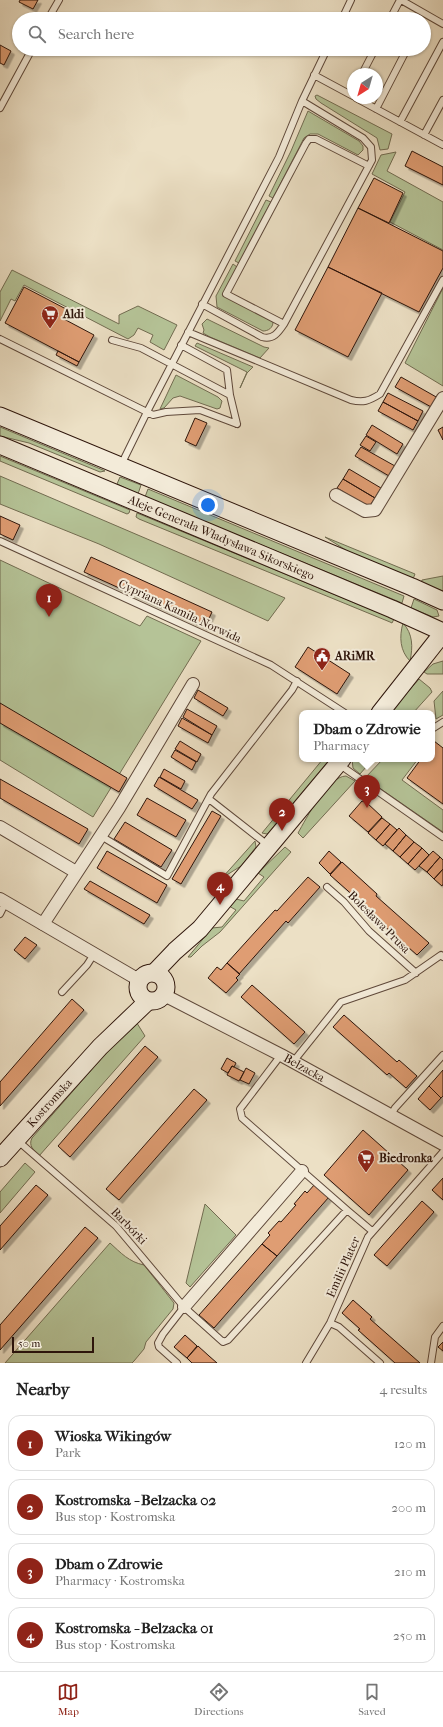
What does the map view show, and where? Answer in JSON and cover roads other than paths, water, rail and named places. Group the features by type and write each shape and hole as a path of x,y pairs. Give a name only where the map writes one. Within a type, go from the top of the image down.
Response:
{"main road":[{"path":"0,416 412,587 443,602"},
{"name":"Aleje Generała Władysława Sikorskiego","path":"0,445 396,611 443,633"},
{"path":"92,483 106,483 110,481 121,465"},
{"path":"382,710 443,633"},
{"name":"Kostromska","path":"0,1158 152,987 183,957 200,929 339,762"}],"street":[{"path":"336,495 365,511 375,510 443,398"},
{"path":"43,924 101,836 193,684"},
{"path":"0,827 76,872"},
{"name":"Belzacka","path":"3,900 152,987 281,1055 391,1115 442,1145"},
{"path":"184,1307 302,1171"}],"lane":[{"path":"52,12 59,0"},
{"path":"345,12 351,0"},
{"path":"394,12 401,0 418,12"},
{"path":"431,19 443,24"},
{"path":"400,122 443,42"},
{"path":"0,108 28,56"},
{"path":"121,465 146,412 279,157 302,101 324,56"},
{"path":"365,68 371,56"},
{"path":"376,109 403,56"},
{"path":"314,75 347,92"},
{"path":"424,135 443,100"},
{"path":"202,304 262,337 268,338 275,336 284,324 372,160 371,147 363,138 302,101"},
{"path":"368,104 443,145"},
{"path":"284,324 226,294 299,156 309,139 316,139 369,166"},
{"path":"188,332 351,400 362,402 371,400 380,394 443,280"},
{"path":"0,339 154,415 166,412 200,410 237,424 230,395 227,370 181,344"},
{"path":"112,340 141,348 230,395"},
{"name":"Cypriana Kamila Norwida","path":"0,541 271,665 298,681 341,710"},
{"path":"101,836 167,876 209,798 298,681"},
{"path":"341,762 443,838"},
{"path":"209,798 269,846"},
{"name":"Bolesława Prusa","path":"327,887 344,902 373,934 416,973"},
{"path":"0,914 3,900"},
{"path":"62,992 87,965 94,954"},
{"path":"293,1062 341,1002 405,980 442,955"},
{"path":"281,1055 240,1109 242,1118 372,1231"},
{"path":"391,1115 395,1108 443,1055"},
{"name":"Barbórki","path":"17,1140 116,1226 184,1307 223,1342 228,1340 347,1210"},
{"name":"Emilii Plater","path":"306,1363 330,1323 365,1242 372,1231 442,1145"},
{"path":"177,1363 159,1346 158,1343 162,1334 184,1307"},
{"path":"330,1323 339,1327 380,1363"},
{"path":"431,1363 435,1337 443,1326"}],"place":[{"name":"Aldi","path":"50,329"},
{"name":"Wioska Wikingów","path":"49,617"},
{"name":"ARiMR","path":"322,671"},
{"name":"Dbam o Zdrowie","path":"367,808"},
{"name":"Kostromska - Belzacka 02","path":"282,831"},
{"name":"Kostromska - Belzacka 01","path":"220,905"},
{"name":"Biedronka","path":"366,1173"}]}
